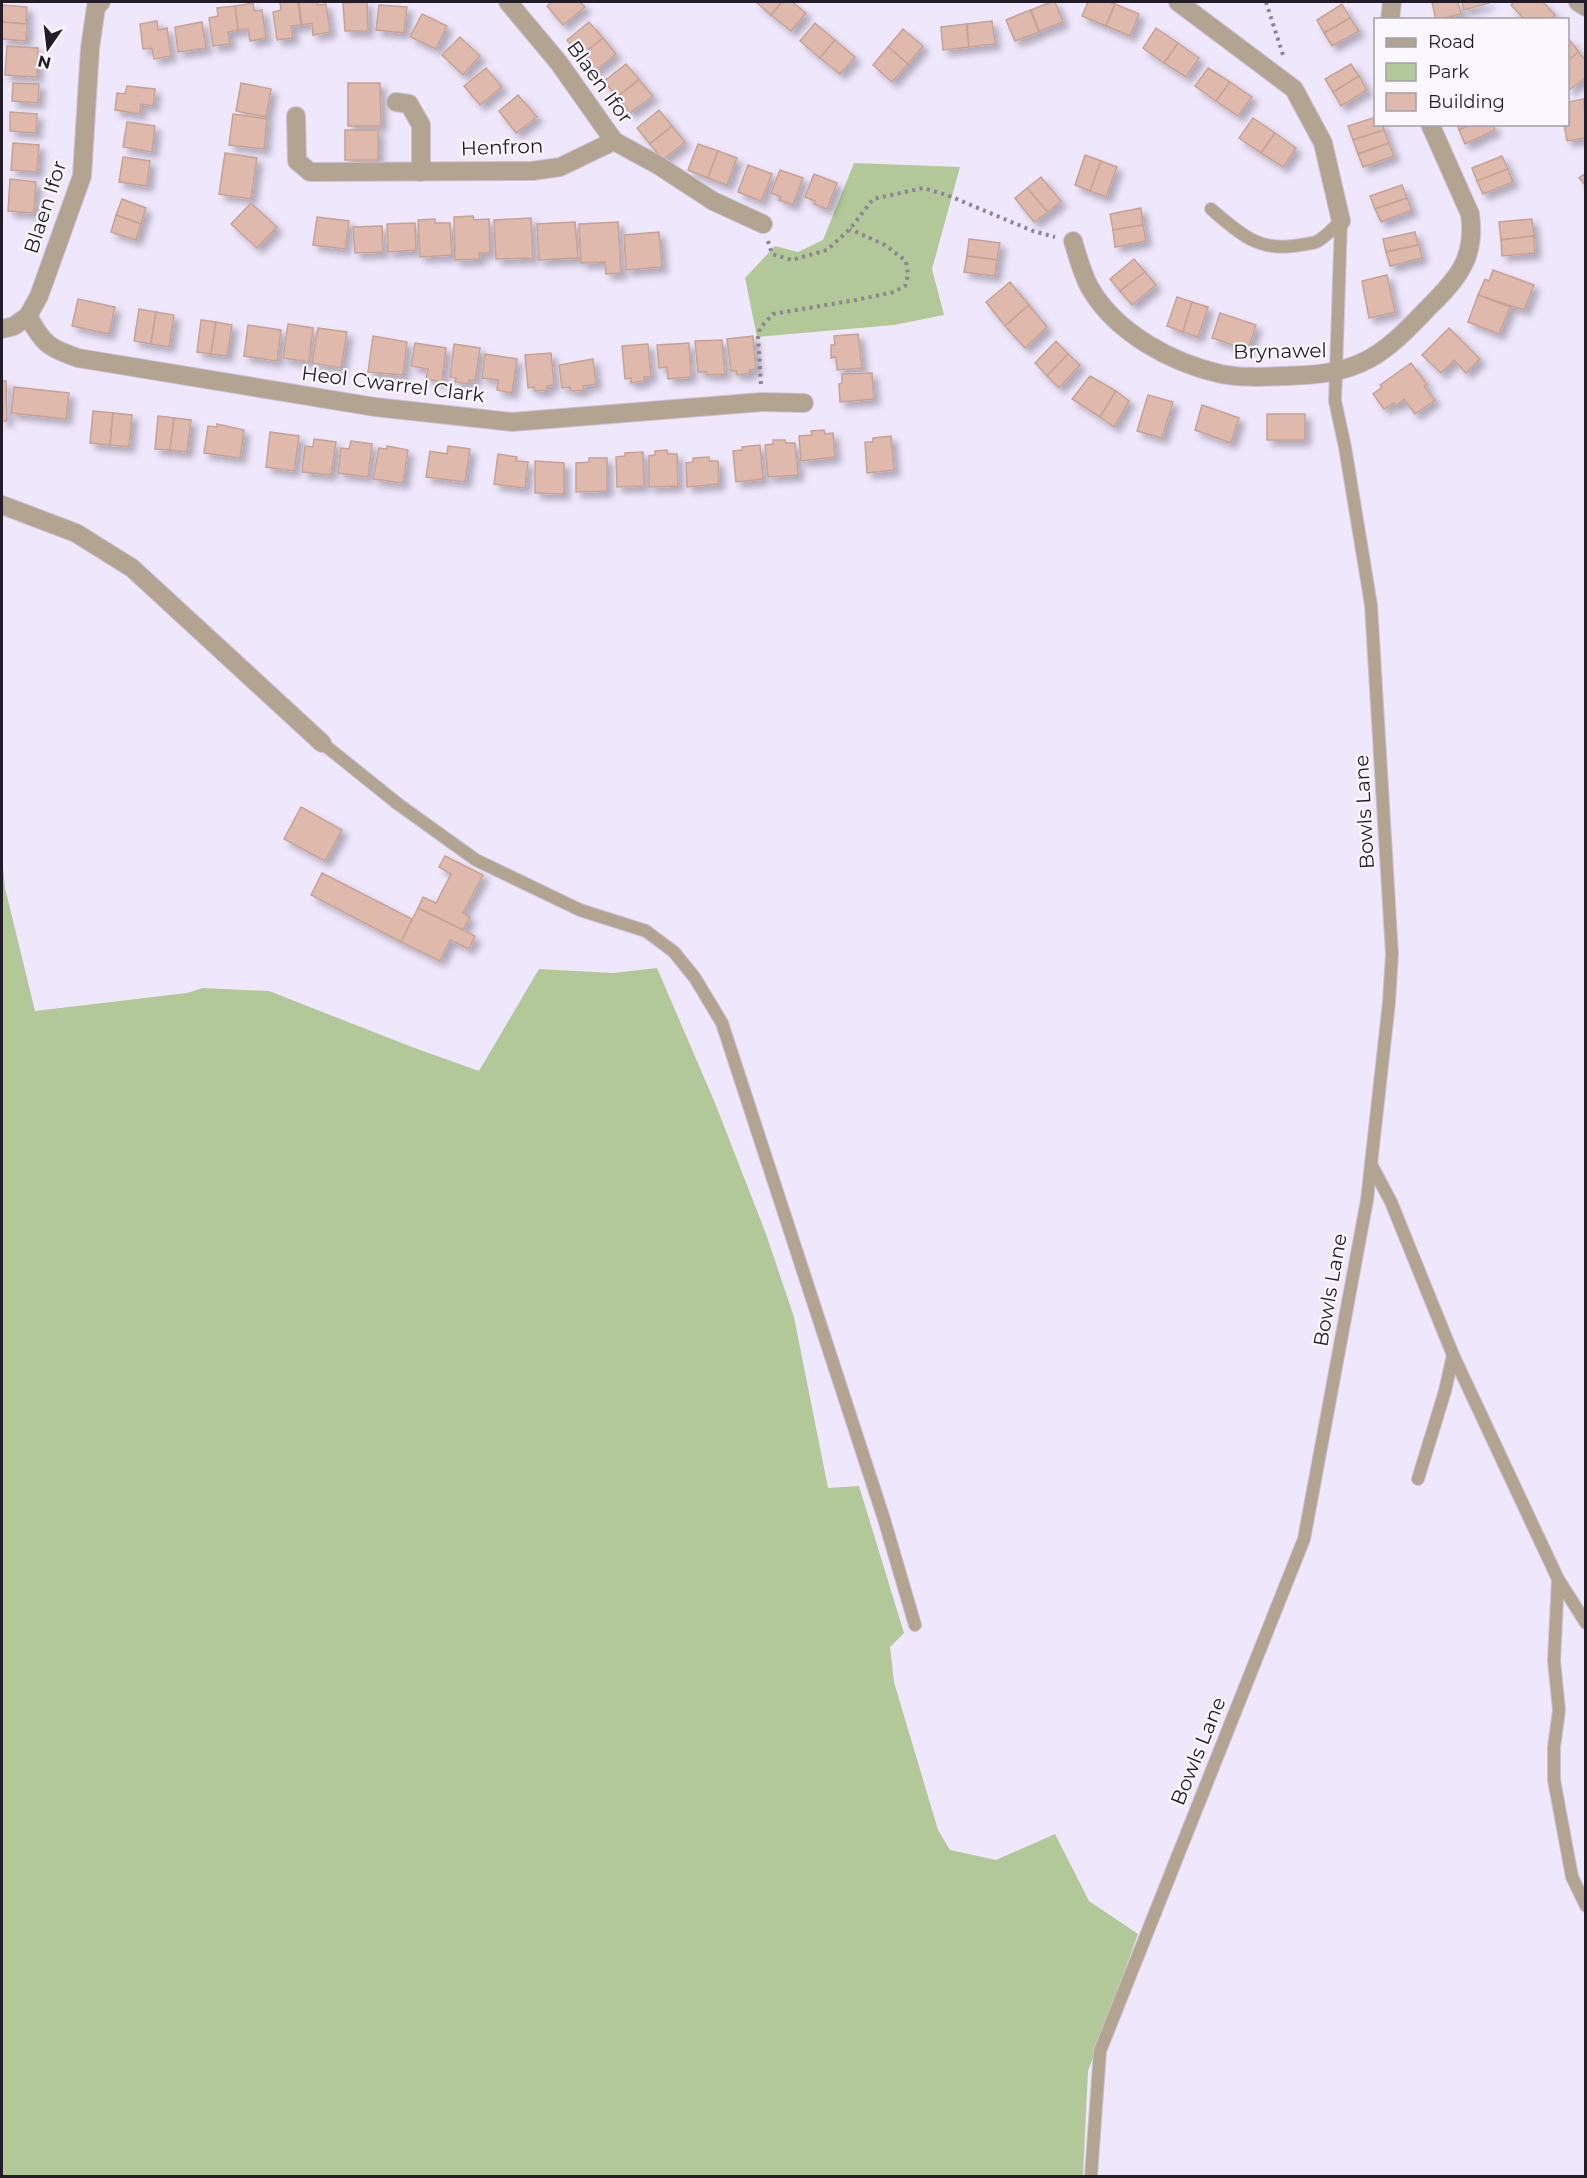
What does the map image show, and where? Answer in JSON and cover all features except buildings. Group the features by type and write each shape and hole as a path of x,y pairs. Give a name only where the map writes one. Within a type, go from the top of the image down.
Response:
{"street":[{"name":"Blaen Ifor","path":"28,316 39,296 82,176 90,48 96,7 101,2"},
{"name":"Blaen Ifor","path":"508,2 559,63 614,141 658,165 713,201 763,224"},
{"path":"1178,2 1294,89 1323,143 1341,221"},
{"path":"1390,18 1392,2"},
{"path":"1578,2 1586,7"},
{"path":"396,102 409,104 421,125 421,172"},
{"name":"Henfron","path":"296,116 297,161 310,172 532,171 560,167 614,141"},
{"name":"Brynawel","path":"1073,241 1081,269 1091,289 1106,309 1125,328 1175,358 1198,368 1249,377 1335,373 1368,360 1385,350 1449,287 1460,273 1468,256 1472,230 1470,214 1431,126"},
{"path":"2,329 14,326 28,316"},
{"name":"Heol Cwarrel Clark","path":"28,316 45,342 55,350 78,358 375,407 512,422 762,402 804,403"},
{"path":"2,505 76,533 132,568 322,743"}],"lane":[{"path":"1211,209 1242,234 1259,244 1271,247 1287,247 1317,241 1341,221"},
{"name":"Bowls Lane","path":"1091,2176 1100,2051 1304,1539 1367,1200 1389,1002 1392,954 1371,605 1345,447 1335,401 1341,221"},
{"path":"322,743 398,804 477,860 580,910 646,930 674,952 701,987 722,1023 884,1519 915,1624"},
{"path":"1371,1164 1391,1202 1453,1355 1558,1579 1586,1623"},
{"path":"1418,1479 1445,1391 1453,1355"},
{"path":"1558,1579 1554,1661 1559,1710 1554,1747 1554,1780 1572,1877 1586,1906"}],"path":[{"path":"1266,2 1284,56"},
{"path":"763,224 772,254 792,260 827,249 850,229 873,199 923,188 947,195 1033,231 1073,241"},
{"path":"762,402 758,337 760,328 773,314 894,292 905,286 908,275 906,261 885,245 850,229"}],"green space":[{"path":"854,163 960,167 932,269 944,315 894,325 757,337 745,278 775,246 798,252 823,240"},
{"path":"2,858 5,888 35,1011 187,993 203,988 269,991 479,1071 539,969 613,973 657,968 715,1103 766,1234 794,1317 828,1488 859,1486 904,1633 890,1647 894,1682 938,1830 950,1850 996,1860 1055,1834 1089,1901 1138,1934 1088,2071 1083,2176 2,2176"}]}
